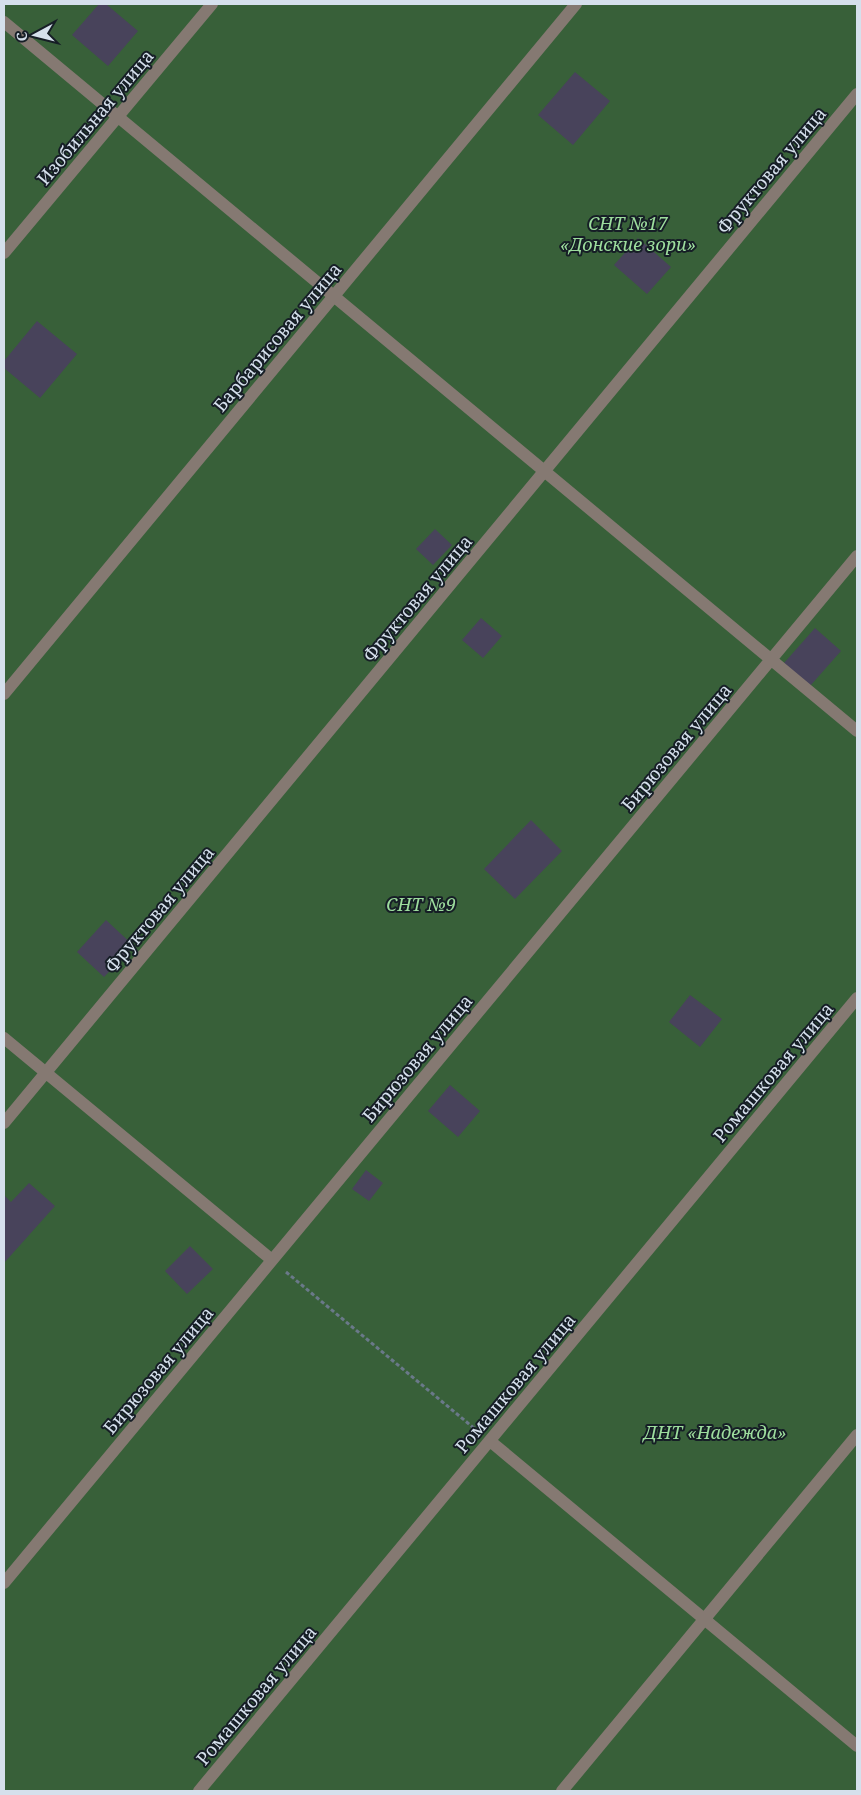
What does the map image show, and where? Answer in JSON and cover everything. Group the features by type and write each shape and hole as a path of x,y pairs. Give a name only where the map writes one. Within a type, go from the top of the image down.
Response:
{"street":[{"name":"Изобильная улица","path":"4,253 212,4"},
{"name":"Барбарисовая улица","path":"4,694 576,4"},
{"path":"4,22 857,731"},
{"name":"Фруктовая улица","path":"4,1123 857,94"},
{"name":"Бирюзовая улица","path":"4,1583 857,556"},
{"name":"Ромашковая улица","path":"199,1791 857,998"},
{"path":"4,1038 272,1260"},
{"path":"562,1791 857,1435"},
{"path":"490,1441 857,1746"}],"path":[{"path":"272,1260 490,1441"}],"green space":[{"name":"СНТ №9","path":"4,4 857,4 857,1791 4,1791"}],"building":[{"path":"99,4 106,4 138,31 108,66 72,35"},
{"path":"575,72 610,101 573,145 538,115"},
{"path":"638,238 671,267 647,294 614,265"},
{"path":"37,321 77,354 40,398 4,368 4,361"},
{"path":"435,529 452,545 433,565 416,549"},
{"path":"481,618 502,636 483,658 462,640"},
{"path":"815,628 841,651 810,686 784,663"},
{"path":"531,820 562,851 515,899 484,869"},
{"path":"106,920 134,946 104,977 77,952"},
{"path":"690,995 722,1019 700,1047 669,1022"},
{"path":"450,1085 480,1111 458,1137 428,1111"},
{"path":"366,1170 383,1183 369,1201 352,1189"},
{"path":"29,1183 55,1206 4,1263 4,1195 11,1202"},
{"path":"190,1246 213,1269 187,1294 165,1271"}],"park label":[{"name":"СНТ №17 «Донские зори»","path":"628,233"},
{"name":"ДНТ «Надежда»","path":"715,1432"}]}
